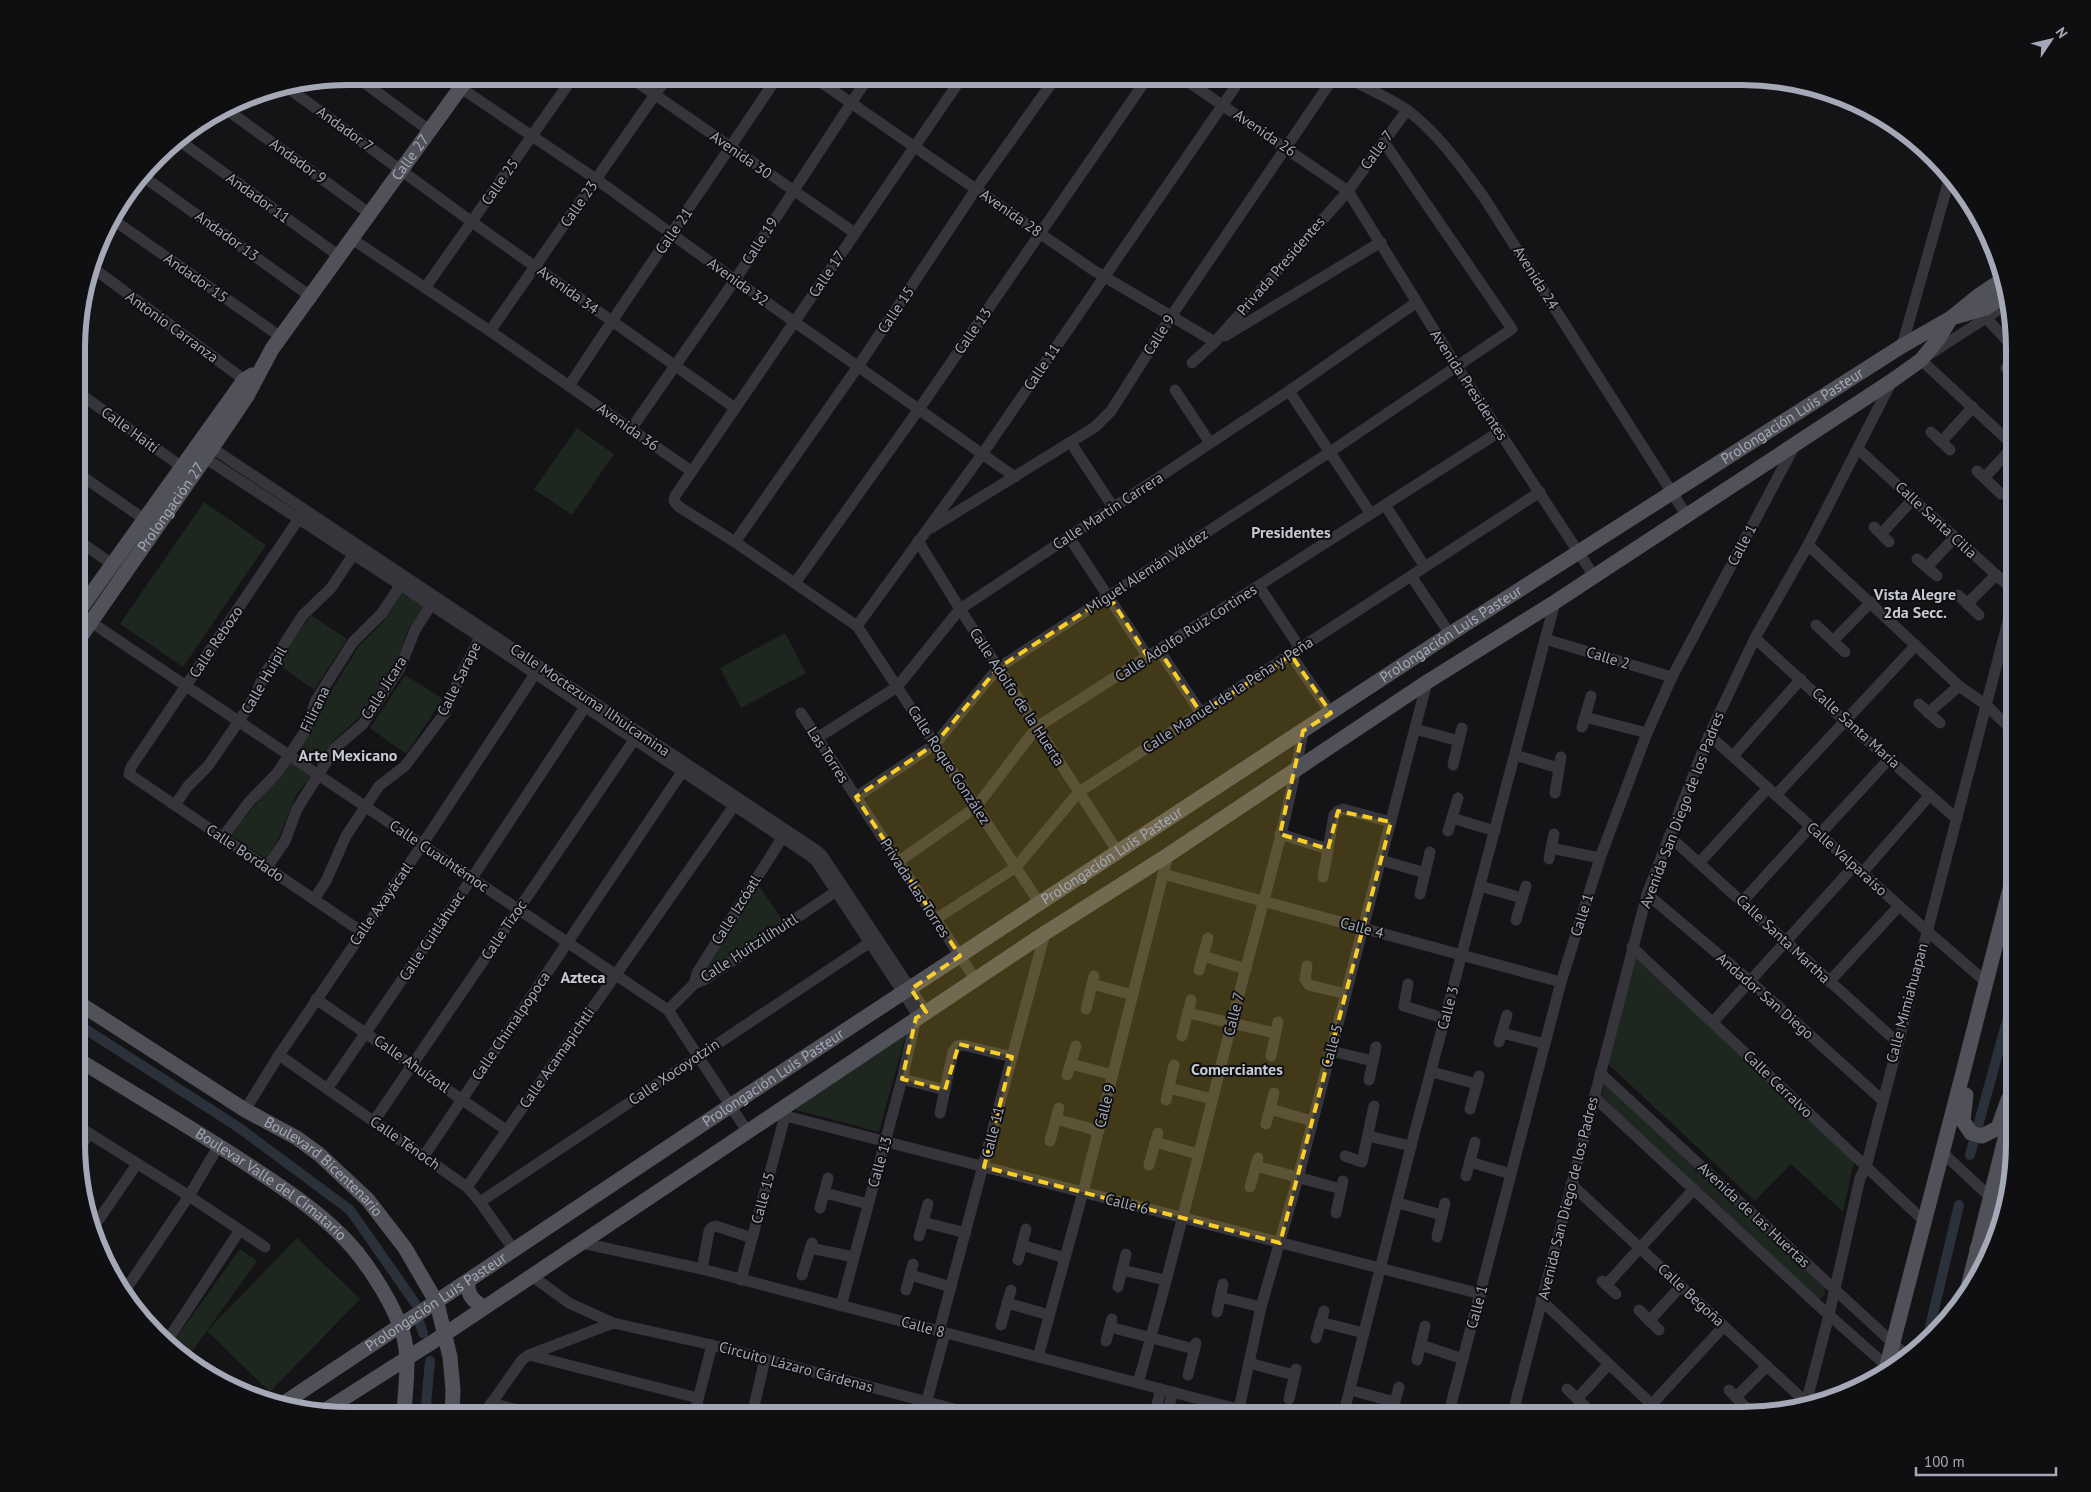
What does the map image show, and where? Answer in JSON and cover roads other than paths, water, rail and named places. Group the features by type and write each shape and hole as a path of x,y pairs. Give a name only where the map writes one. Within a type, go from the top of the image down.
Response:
{"main road":[{"name":"Calle 27","path":"352,239 463,85"},
{"name":"Prolongación 27","path":"85,612 352,239"},
{"name":"Prolongación Luis Pasteur","path":"289,1400 437,1303 730,1106 1450,634 1902,346 1951,318 1997,283"},
{"name":"Prolongación Luis Pasteur","path":"332,1406 408,1359 747,1131 779,1115 975,979 1168,855 1427,682 1555,602 1893,380 1921,360 1939,338 1951,318 1986,308 2001,298"},
{"name":"Prolongación 27","path":"85,611 112,564 144,519 182,467 203,449"},
{"path":"1888,1362 2006,905"},
{"name":"Boulevard Bicentenario","path":"85,1007 245,1110 297,1138 351,1182 392,1229 425,1280 437,1303 450,1357 454,1390 453,1407"},
{"path":"1973,1039 1973,1054 1963,1121 1976,1134 1998,1128 2006,1108"},
{"name":"Boulevar Valle del Cimatario","path":"85,1064 219,1145 318,1213 342,1235 386,1296 401,1326 408,1359 405,1407"},
{"path":"1971,1275 2006,1134"},
{"path":"1977,1249 1986,1244"},
{"path":"468,1282 467,1289 470,1296 484,1307"}],"street":[{"path":"367,85 430,131"},
{"name":"Avenida 32","path":"469,85 532,136 794,322 859,365 1015,477"},
{"name":"Calle 25","path":"425,288 568,85"},
{"name":"Avenida 30","path":"641,85 793,192 855,233"},
{"name":"Calle 23","path":"490,331 662,85"},
{"name":"Calle 21","path":"569,386 611,321 772,85"},
{"name":"Avenida 28","path":"825,85 1093,270 1105,275 1215,342"},
{"name":"Calle 19","path":"631,429 735,280 863,85"},
{"name":"Calle 17","path":"691,472 957,85"},
{"name":"Calle 15","path":"735,542 859,365 976,189 1050,85"},
{"name":"Calle 13","path":"795,583 920,409 1142,85"},
{"name":"Avenida 26","path":"1192,85 1348,191"},
{"name":"Calle 11","path":"857,626 983,453 1237,85"},
{"name":"Calle 9","path":"922,536 1095,427 1111,411 1172,315 1329,85"},
{"name":"Avenida 24","path":"1361,85 1407,110 1437,138 1483,196 1687,516"},
{"name":"Andador 7","path":"293,91 402,170"},
{"name":"Calle 7","path":"1348,191 1407,110"},
{"name":"Andador 9","path":"231,113 370,214"},
{"name":"Miguel Alemán Váldez","path":"856,797 935,744 998,668 1330,452 1512,329 1384,142"},
{"name":"Andador 11","path":"184,144 339,256"},
{"name":"Avenida 34","path":"402,170 472,222 735,408"},
{"name":"Andador 13","path":"147,179 310,296"},
{"path":"1902,346 1948,184"},
{"name":"Avenida Presidentes","path":"1348,191 1457,367 1594,576"},
{"name":"Privada Presidentes","path":"1215,342 1348,191"},
{"name":"Andador 15","path":"117,223 281,338"},
{"name":"Avenida 36","path":"352,239 490,331 691,472"},
{"path":"1192,363 1215,342 1381,242"},
{"name":"Antonio Carranza","path":"97,272 248,383"},
{"name":"Calle Martín Carrera","path":"817,738 898,687 960,609 1289,391 1417,302"},
{"path":"2003,308 1921,360 2006,438"},
{"path":"1986,318 2005,339"},
{"name":"Avenida San Diego de los Padres","path":"1514,1407 1647,894 1709,735 1755,638 1808,545 1893,380"},
{"path":"1175,390 1210,443"},
{"path":"1289,391 1371,514"},
{"name":"Calle Haití","path":"85,397 182,467"},
{"path":"1941,442 1973,407"},
{"name":"Calle Adolfo Ruiz Cortines","path":"898,862 976,807 1037,727 1499,432"},
{"path":"1931,432 1950,450"},
{"path":"1070,443 1113,507"},
{"name":"Calle 1","path":"1451,1407 1561,982 1600,858 1647,733 1672,677 1795,445"},
{"name":"Calle Moctezuma Ilhuicamina","path":"203,449 402,582 816,850 822,855 908,991 920,1016"},
{"name":"Calle Santa Cilia","path":"1858,449 2006,583"},
{"path":"2001,494 1981,474 2006,453"},
{"path":"691,472 675,496 674,501 678,506 735,542 857,626"},
{"path":"85,479 144,519"},
{"name":"Calle Manuel de la Peña y Peña","path":"936,919 1016,867 1079,792 1540,492"},
{"path":"1881,534 1914,498"},
{"path":"1385,505 1425,567"},
{"name":"Calle Moctezuma Ilhuicamina","path":"301,514 353,555 402,582 431,605 482,633 535,674 816,861 869,943 908,991"},
{"name":"Calle Rebozo","path":"129,774 130,767 301,514"},
{"name":"Calle Adolfo de la Huerta","path":"922,536 960,609 1118,852"},
{"path":"1069,536 1148,656"},
{"path":"1927,567 1955,537"},
{"path":"1808,545 1959,686 1986,704 2006,724"},
{"path":"85,546 112,564"},
{"name":"Calle Huipil","path":"175,804 188,786 208,766 239,721 255,696 264,675 304,615 331,588 353,555"},
{"path":"1917,559 1936,576"},
{"path":"1967,604 1996,575"},
{"path":"1411,576 1450,634"},
{"name":"Filirana","path":"223,837 249,802 277,773 306,730 316,700 353,642 382,613 402,582"},
{"path":"1258,586 1330,713"},
{"path":"1958,594 1979,615"},
{"name":"Calle 3","path":"1345,1407 1555,602"},
{"path":"1834,641 1870,602"},
{"name":"Calle Jícara","path":"267,867 284,841 297,810 336,748 363,724 400,668 415,630 431,605"},
{"name":"Calle Cuauhtémoc","path":"85,618 668,1010 747,1131"},
{"path":"1816,625 1844,652"},
{"name":"Calle Roque González","path":"857,626 1040,904"},
{"name":"Calle Mimiahuapan","path":"1809,1398 1860,1178 1866,1168 1926,930 1957,819 2006,628"},
{"name":"Calle Sarape","path":"314,899 326,881 346,836 365,806 380,786 406,766 445,713 459,679 482,633"},
{"name":"Calle Santa María","path":"1755,638 1845,721 1957,819"},
{"name":"Calle 2","path":"1544,639 1672,677"},
{"path":"1699,863 1845,721 1916,645"},
{"path":"1159,650 1201,713"},
{"name":"Calle Axayácatl","path":"245,1110 316,999 422,845 535,674"},
{"path":"1733,756 1801,679"},
{"name":"Calle 5","path":"1239,1407 1261,1307 1298,1178 1427,682"},
{"path":"1928,713 1959,686"},
{"path":"1591,696 1584,722 1647,733"},
{"path":"1920,704 1940,724"},
{"name":"Calle Cuitláhuac","path":"327,1088 472,878 585,707"},
{"name":"Las Torres","path":"801,713 856,797"},
{"path":"1453,765 1462,728"},
{"path":"1415,729 1459,740"},
{"name":"Calle 7","path":"1138,1383 1246,969 1296,768 1303,731"},
{"name":"Calle Valparaíso","path":"1709,735 1986,982"},
{"name":"Calle Tízoc","path":"374,1121 634,740"},
{"path":"1514,755 1560,763 1555,793"},
{"path":"1820,834 1889,758"},
{"name":"Calle Chimalpopoca","path":"424,1156 682,772"},
{"name":"Calle Bordado","path":"129,774 362,932"},
{"path":"1712,1022 1785,942 1930,795"},
{"name":"Privada Las Torres","path":"856,797 975,979"},
{"path":"1448,831 1458,798"},
{"name":"Calle Acamapichtli","path":"467,1187 734,806"},
{"path":"1323,877 1334,815 1338,811 1343,809 1391,822"},
{"path":"1452,818 1495,831"},
{"path":"1742,902 1810,826"},
{"path":"1280,834 1328,849"},
{"path":"1554,834 1550,853 1600,858"},
{"name":"Calle Santa Martha","path":"1669,836 1897,1042"},
{"name":"Calle Izcóatl","path":"694,984 697,973 782,838"},
{"path":"1420,894 1430,852"},
{"name":"Calle 9","path":"1038,1357 1083,1192 1168,855"},
{"path":"1381,860 1425,872"},
{"name":"Calle 4","path":"1164,874 1561,982"},
{"path":"1480,886 1522,898"},
{"path":"1516,920 1526,886"},
{"name":"Calle Huitzilíhuitl","path":"668,1010 694,984 704,980 835,892"},
{"name":"Andador San Diego","path":"1647,894 1750,980 1882,1100"},
{"path":"1829,982 1899,906"},
{"name":"Calle 11","path":"924,1407 951,1287 1045,933"},
{"path":"1199,970 1208,938"},
{"name":"Calle Xocoyotzin","path":"480,1202 869,943"},
{"name":"Calle Cerralvo","path":"1632,947 1924,1221"},
{"path":"1203,956 1246,969"},
{"path":"1307,966 1305,979 1309,985 1346,994"},
{"path":"1086,1009 1093,980 1133,995"},
{"path":"1408,984 1404,1006 1446,1019"},
{"name":"Calle Ahuízotl","path":"316,999 506,1130"},
{"path":"1182,1036 1191,1000"},
{"path":"1188,1012 1232,1022 1277,1027 1271,1056"},
{"path":"1507,1015 1500,1037 1545,1044"},
{"name":"Calle 13","path":"841,1306 920,1016"},
{"path":"940,1112 953,1052 957,1046 963,1045 1012,1057"},
{"path":"1076,1046 1069,1069 1113,1075"},
{"path":"1369,1080 1376,1048"},
{"path":"1331,1051 1373,1061"},
{"name":"Calle Ténoch","path":"279,1055 467,1187 514,1250"},
{"path":"1166,1100 1174,1065"},
{"path":"1432,1072 1478,1080 1470,1109"},
{"name":"Avenida de las Huertas","path":"1600,1073 1903,1352"},
{"path":"902,1078 945,1090"},
{"path":"1169,1088 1212,1099"},
{"path":"1266,1124 1274,1093"},
{"name":"Avenida de las Huertas","path":"1594,1097 1883,1365"},
{"path":"1345,1156 1362,1162 1374,1106"},
{"path":"1270,1109 1312,1121"},
{"path":"1050,1141 1058,1114 1098,1131"},
{"name":"Calle 15","path":"742,1280 779,1115"},
{"name":"Calle 6","path":"779,1115 1481,1294"},
{"path":"85,1131 189,1196 265,1247"},
{"path":"85,1139 89,1134"},
{"path":"1368,1136 1412,1146"},
{"path":"1149,1165 1156,1138 1198,1154"},
{"path":"1466,1176 1475,1142"},
{"path":"128,1286 189,1196 219,1145"},
{"path":"1942,1152 1999,1205"},
{"path":"1250,1187 1257,1162 1298,1178 1342,1185 1336,1213"},
{"path":"1470,1162 1511,1174"},
{"path":"97,1222 137,1164"},
{"path":"820,1208 828,1178"},
{"name":"Calle Begoña","path":"1571,1184 1802,1400"},
{"path":"1616,1294 1603,1282 1641,1248 1694,1190"},
{"path":"825,1193 868,1204"},
{"path":"1398,1203 1442,1215"},
{"path":"1437,1237 1445,1203"},
{"path":"920,1236 928,1204"},
{"path":"923,1222 966,1233"},
{"path":"702,1269 709,1231 712,1227 716,1226 752,1238"},
{"path":"1018,1260 1026,1229"},
{"path":"170,1337 240,1230"},
{"name":"Calle 8","path":"582,1243 702,1269 1231,1407"},
{"path":"802,1275 811,1245 854,1257"},
{"path":"1022,1245 1065,1258"},
{"path":"1118,1287 1126,1254"},
{"path":"906,1290 912,1269 951,1287"},
{"path":"1122,1270 1165,1280"},
{"name":"Circuito Lázaro Cárdenas","path":"532,1276 569,1303 613,1323 712,1345 944,1407"},
{"path":"1217,1312 1223,1284"},
{"path":"1649,1320 1681,1286"},
{"path":"1001,1325 1011,1290"},
{"path":"1220,1296 1261,1307"},
{"path":"1542,1300 1655,1407"},
{"path":"1007,1303 1049,1315"},
{"path":"1639,1310 1659,1330"},
{"path":"1316,1338 1322,1317 1364,1333"},
{"path":"489,1407 522,1360 529,1355 613,1323"},
{"path":"1106,1341 1111,1323 1151,1338 1195,1346 1188,1375"},
{"path":"1417,1360 1425,1326"},
{"path":"1649,1407 1724,1326"},
{"path":"696,1407 712,1345"},
{"path":"1420,1346 1464,1359"},
{"path":"529,1355 698,1398"},
{"path":"756,1407 765,1359"},
{"path":"1249,1362 1295,1371 1289,1399"},
{"path":"1577,1399 1609,1364"},
{"path":"1745,1407 1732,1394 1767,1366"},
{"path":"1394,1407 1399,1387"},
{"path":"1156,1407 1161,1389"},
{"path":"1567,1389 1587,1407"},
{"path":"1350,1390 1395,1402"},
{"path":"1169,1407 1173,1392"},
{"path":"491,1403 506,1407"}],"waterway":[{"path":"1970,1155 2006,1024"},
{"path":"85,1029 238,1127 350,1210 415,1303"},
{"path":"1929,1330 1959,1205"},
{"path":"420,1324 423,1333"},
{"path":"426,1407 430,1361"}],"district":[{"name":"Presidentes","path":"1291,532"},
{"name":"Vista Alegre 2da Secc.","path":"1915,603"},
{"name":"Arte Mexicano","path":"348,755"},
{"name":"Azteca","path":"583,977"},
{"name":"Comerciantes","path":"1237,1069"}]}
